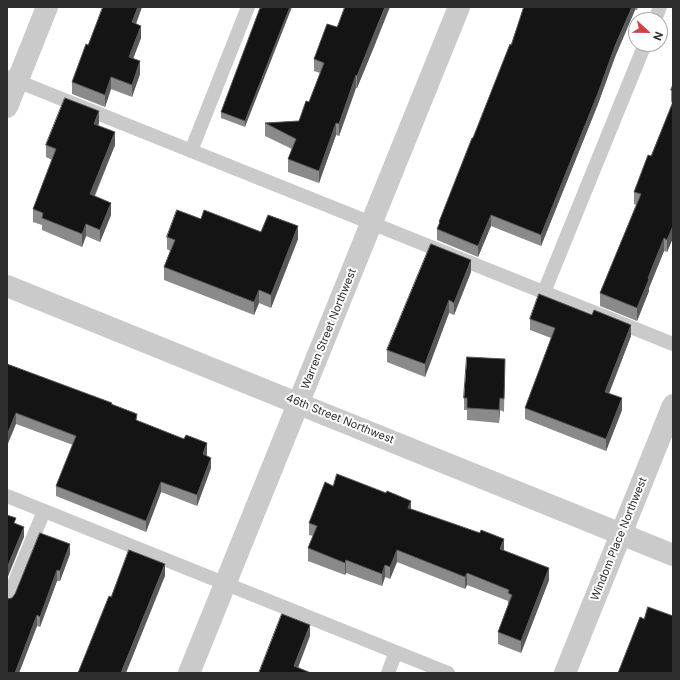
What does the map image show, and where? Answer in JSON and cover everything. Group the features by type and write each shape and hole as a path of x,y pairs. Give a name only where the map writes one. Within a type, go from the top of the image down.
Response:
{"street":[{"path":"7,107 12,79 47,7"},
{"name":"Warren Street Northwest","path":"189,673 459,7"},
{"name":"46th Street Northwest","path":"7,286 673,555"},
{"name":"Windom Place Northwest","path":"565,673 673,405"}],"lane":[{"path":"191,150 248,7"},
{"path":"544,292 642,52"},
{"path":"12,79 673,344"},
{"path":"7,496 448,673"},
{"path":"7,601 44,511"},
{"path":"388,673 396,652"}],"building":[{"path":"103,7 138,7 132,22 141,26 129,57 140,61 132,85 111,77 105,95 72,82 86,44 88,45"},
{"path":"290,7 245,121 221,112 260,8"},
{"path":"345,7 385,7 357,76 356,75 339,124 336,123 319,171 288,159 296,139 265,123 299,121 306,101 309,102 324,63 314,59 327,24 337,27"},
{"path":"524,7 632,7 630,12 628,12 628,16 541,235 491,215 478,246 437,229 472,138 510,44 511,45"},
{"path":"65,98 99,111 94,124 115,132 90,194 111,203 100,230 86,224 82,234 42,218 43,213 33,209 56,149 46,145"},
{"path":"673,102 673,226 667,240 664,238 637,308 600,293 641,194 634,192 648,155 651,156"},
{"path":"177,210 201,219 204,210 261,232 268,215 298,226 271,295 259,290 254,302 164,267 175,240 167,237"},
{"path":"431,244 471,260 454,303 449,300 425,364 387,350"},
{"path":"539,294 592,315 594,310 631,325 605,392 622,398 606,439 525,408 555,328 530,319"},
{"path":"467,357 505,359 504,399 500,398 499,410 467,408 467,398 464,398"},
{"path":"7,364 112,403 111,404 137,414 136,420 184,439 186,435 207,443 203,454 211,458 197,495 161,482 146,521 56,486 76,436 16,413 7,435"},
{"path":"337,474 411,501 408,508 480,533 481,530 504,539 500,549 549,568 521,641 498,632 512,595 508,593 509,590 467,573 465,577 397,550 390,567 385,565 382,574 346,560 345,563 308,548 317,526 309,523 325,482 333,486"},
{"path":"7,515 16,518 14,523 24,527 7,568"},
{"path":"40,533 70,544 60,571 57,570 40,617 37,615 15,673 7,673 7,599 12,598 15,594"},
{"path":"129,550 165,564 121,673 78,673 109,596 111,597"},
{"path":"648,607 673,616 673,673 618,673 640,617 644,619"},
{"path":"282,614 310,625 294,666 311,673 259,673"}]}
